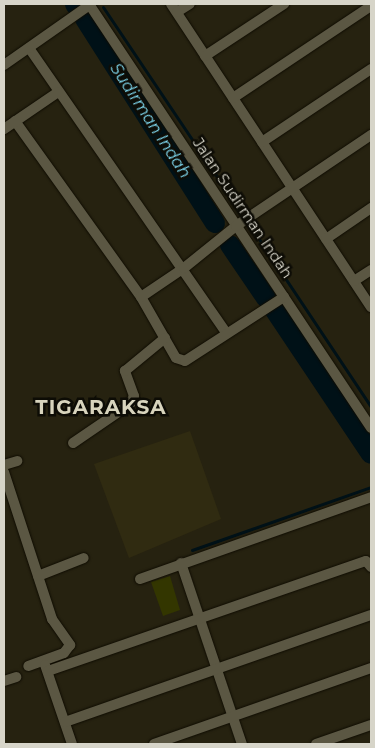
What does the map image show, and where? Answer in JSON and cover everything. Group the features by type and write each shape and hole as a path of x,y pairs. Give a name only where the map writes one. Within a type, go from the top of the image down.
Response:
{"street":[{"path":"4,65 90,4"},
{"name":"Jalan Sudirman Indah","path":"90,4 371,428"},
{"path":"190,4 174,8 371,307"},
{"path":"206,56 284,4"},
{"path":"233,98 371,6"},
{"path":"29,48 58,92 184,268 226,332"},
{"path":"262,142 371,69"},
{"path":"4,129 58,92"},
{"path":"15,121 140,297 176,358 185,361 226,332 284,297"},
{"path":"140,297 184,268 236,226 371,135"},
{"path":"326,239 371,208"},
{"path":"354,281 371,270"},
{"path":"73,443 130,404 134,396 125,370 165,338"},
{"path":"4,465 16,461"},
{"path":"4,472 52,619 70,645 64,653 28,666"},
{"path":"140,579 371,497"},
{"path":"38,576 84,558"},
{"path":"48,671 366,561 371,567"},
{"path":"181,563 242,744"},
{"path":"65,722 371,615"},
{"path":"44,661 72,744"},
{"path":"154,744 371,668"},
{"path":"4,681 16,677"},
{"path":"316,744 371,725"}],"shaded area":[{"path":"190,431 221,519 129,558 94,464"},
{"path":"170,576 180,610 163,616 151,582"}],"waterway":[{"path":"103,7 242,214"},
{"name":"Sudirman Indah","path":"85,19 215,223"},
{"path":"253,230 371,407"},
{"name":"Sudirman Indah","path":"230,245 266,298"},
{"name":"Sudirman Indah","path":"274,309 371,454"},
{"path":"192,550 371,487"}],"district":[{"name":"TIGARAKSA","path":"101,407"}]}
